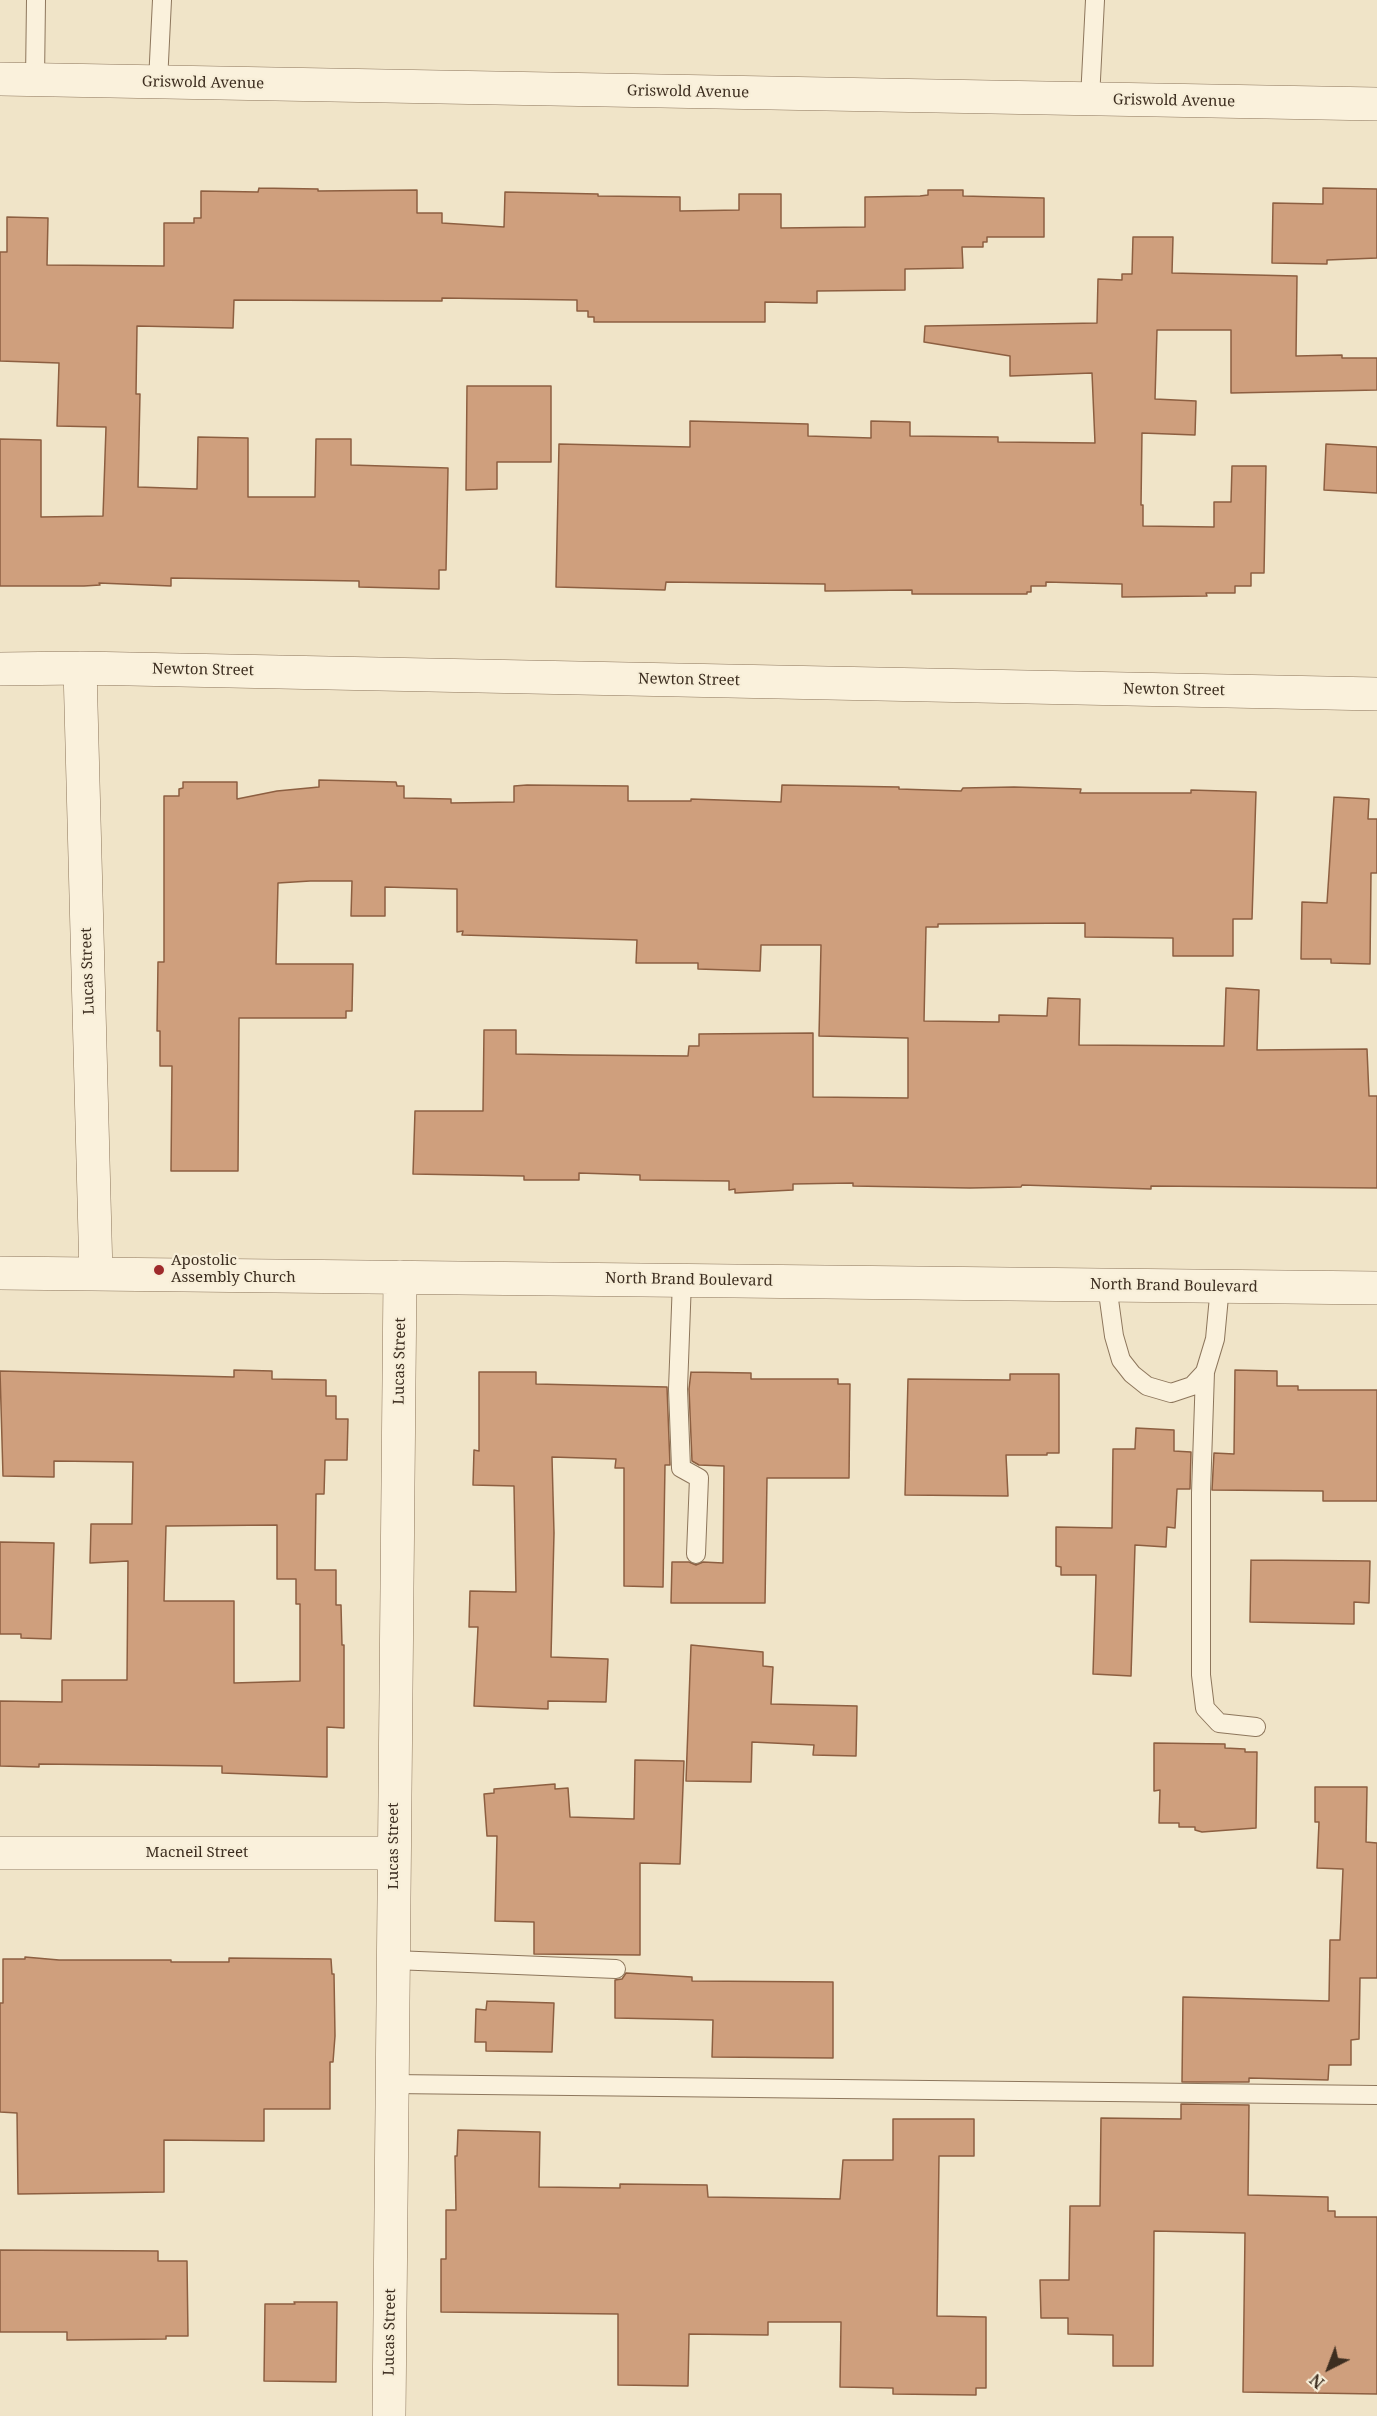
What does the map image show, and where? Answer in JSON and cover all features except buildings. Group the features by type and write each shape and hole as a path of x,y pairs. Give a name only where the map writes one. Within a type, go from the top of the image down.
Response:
{"street":[{"name":"Griswold Avenue","path":"0,79 1377,104"},
{"name":"Newton Street","path":"0,669 80,668 1377,694"},
{"name":"Lucas Street","path":"80,668 96,1274"},
{"name":"North Brand Boulevard","path":"0,1273 1377,1288"},
{"name":"Lucas Street","path":"389,2416 400,1277"},
{"name":"Macneil Street","path":"0,1853 394,1853"}],"lane":[{"path":"35,80 36,0"},
{"path":"158,82 162,0"},
{"path":"1090,99 1095,0"},
{"path":"682,1280 678,1389 681,1468 699,1478 696,1554"},
{"path":"1107,1285 1114,1336 1121,1360 1132,1374 1147,1386 1171,1393 1192,1386 1205,1372"},
{"path":"1220,1286 1215,1339 1205,1372 1201,1493 1201,1676 1205,1708 1219,1723 1256,1727"},
{"path":"394,1959 616,1969"},
{"path":"392,2084 1377,2095"}],"place":[{"name":"Apostolic Assembly Church","path":"159,1270"}]}
